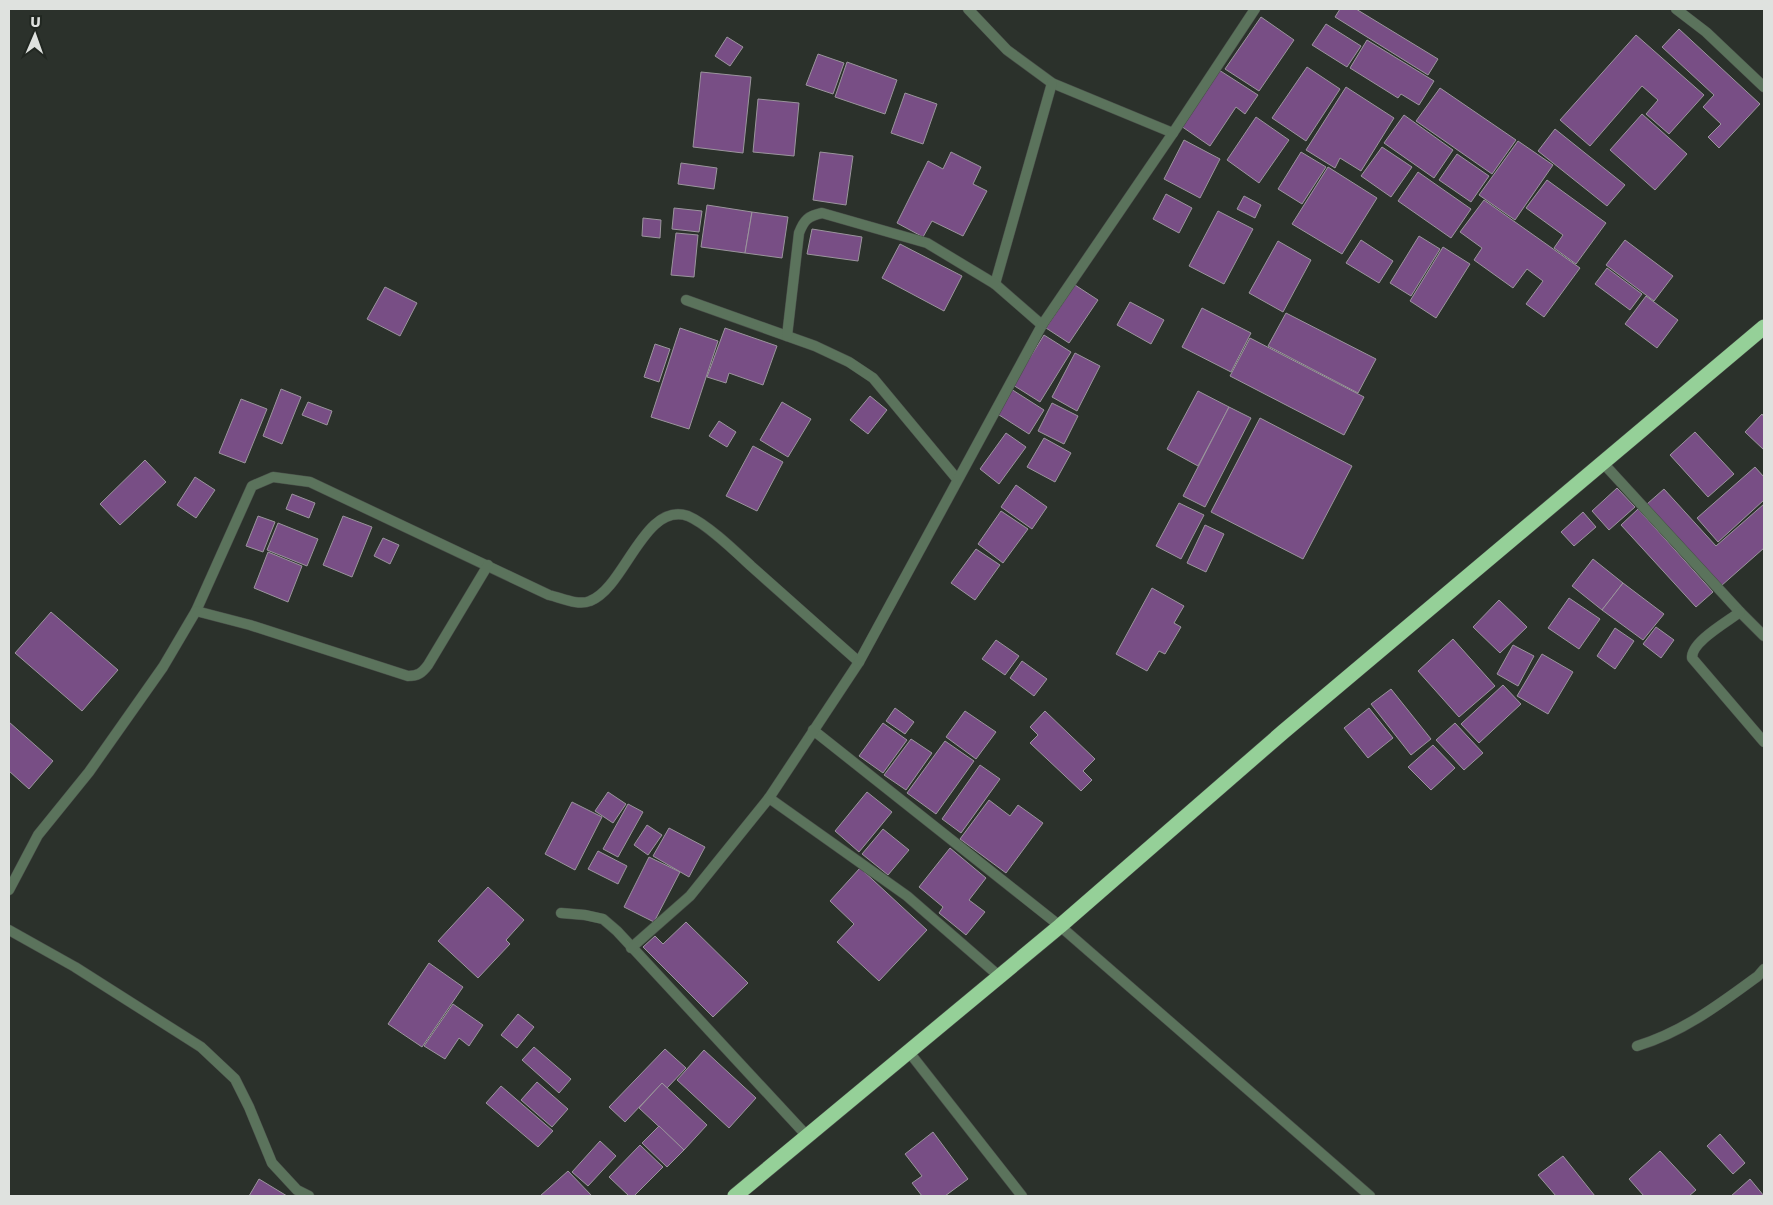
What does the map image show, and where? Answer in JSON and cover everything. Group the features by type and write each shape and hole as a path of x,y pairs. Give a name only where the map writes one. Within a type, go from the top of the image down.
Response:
{"highway":[{"path":"735,1196 1060,926 1276,739 1764,327"}],"street":[{"path":"968,9 1007,50 1052,83 1173,132"},
{"path":"632,948 690,896 769,798 859,662 1042,325 1255,9"},
{"path":"1676,9 1706,32 1764,87"},
{"path":"994,284 1052,83"},
{"path":"787,336 799,232 804,221 810,215 822,213 926,243 994,284 1042,325"},
{"path":"686,300 815,346 848,362 873,378 957,479"},
{"path":"1603,463 1764,636"},
{"path":"9,890 38,835 90,772 163,667 196,611 252,486 273,477 310,482 550,595 574,602 589,602 604,593 652,527 669,515 687,516 700,523 730,547 859,662"},
{"path":"196,611 250,625 408,676 416,676 428,665 488,565"},
{"path":"1740,612 1698,643 1692,653 1692,658 1764,742"},
{"path":"813,730 1060,926 1370,1196"},
{"path":"769,798 907,896 999,976"},
{"path":"561,913 603,919 808,1137"},
{"path":"9,930 75,967 201,1046 235,1079 249,1107 272,1163 297,1190 308,1196"},
{"path":"1637,1046 1657,1040 1710,1011 1758,976 1764,969"},
{"path":"908,1052 1022,1196"}],"building":[{"path":"1340,9 1356,9 1438,59 1428,75 1335,17"},
{"path":"1261,17 1294,40 1259,91 1225,69"},
{"path":"1326,24 1361,46 1347,67 1312,45"},
{"path":"1679,29 1760,104 1719,148 1708,137 1721,124 1703,107 1714,95 1662,47"},
{"path":"1636,35 1704,95 1669,134 1646,114 1658,100 1642,86 1590,146 1560,120"},
{"path":"727,37 743,47 730,66 715,56"},
{"path":"1367,40 1434,81 1419,105 1401,94 1398,98 1350,68"},
{"path":"818,54 844,63 833,94 806,85"},
{"path":"847,62 897,80 885,114 835,97"},
{"path":"1307,67 1340,89 1306,141 1272,118"},
{"path":"1219,70 1258,95 1245,114 1236,107 1210,146 1181,126"},
{"path":"701,72 751,77 743,153 693,147"},
{"path":"1346,87 1394,118 1361,171 1340,158 1335,168 1306,150"},
{"path":"1440,88 1516,140 1492,174 1416,121"},
{"path":"905,93 937,104 923,144 891,133"},
{"path":"758,99 799,103 794,156 753,152"},
{"path":"1642,114 1687,154 1655,190 1610,150"},
{"path":"1404,115 1453,150 1434,178 1384,143"},
{"path":"1256,117 1289,140 1259,183 1227,160"},
{"path":"1555,129 1625,185 1607,206 1538,151"},
{"path":"1184,140 1220,159 1200,198 1164,179"},
{"path":"1518,141 1553,165 1515,220 1479,195"},
{"path":"1382,147 1412,167 1391,197 1361,176"},
{"path":"820,152 853,156 846,205 813,200"},
{"path":"951,152 981,167 973,184 987,191 963,236 932,221 923,237 897,223 928,161 943,169"},
{"path":"1301,152 1326,167 1302,204 1278,189"},
{"path":"1457,154 1489,176 1471,202 1439,180"},
{"path":"681,163 717,168 714,189 678,184"},
{"path":"1328,167 1377,198 1342,254 1292,224"},
{"path":"1418,172 1471,209 1451,238 1398,201"},
{"path":"1547,180 1606,223 1576,264 1554,248 1563,235 1526,208"},
{"path":"1166,194 1192,208 1179,233 1153,219"},
{"path":"1244,196 1261,205 1255,218 1237,209"},
{"path":"1484,200 1580,268 1544,317 1526,304 1543,281 1527,269 1513,288 1474,260 1482,248 1460,232"},
{"path":"707,205 752,212 745,253 701,247"},
{"path":"674,208 702,211 699,232 672,229"},
{"path":"1218,211 1253,229 1224,284 1189,266"},
{"path":"752,212 788,217 782,258 745,253"},
{"path":"643,218 661,220 660,238 642,236"},
{"path":"812,229 862,237 858,261 807,254"},
{"path":"676,233 698,235 694,277 671,275"},
{"path":"1419,236 1440,249 1411,296 1390,283"},
{"path":"1361,240 1393,261 1379,283 1346,263"},
{"path":"1625,240 1673,276 1654,301 1606,265"},
{"path":"1278,241 1311,260 1283,312 1249,293"},
{"path":"900,244 962,276 944,311 882,278"},
{"path":"1443,247 1470,264 1436,318 1410,301"},
{"path":"1607,268 1642,294 1630,310 1595,284"},
{"path":"1075,285 1098,300 1069,343 1046,328"},
{"path":"385,287 417,303 400,336 367,319"},
{"path":"1646,296 1678,320 1657,348 1625,324"},
{"path":"1130,302 1164,320 1151,344 1117,325"},
{"path":"1202,308 1251,333 1231,372 1182,347"},
{"path":"1286,313 1376,359 1358,393 1268,346"},
{"path":"680,328 718,341 689,429 651,417"},
{"path":"725,328 777,346 763,385 729,373 726,383 707,377"},
{"path":"1044,335 1071,352 1040,402 1013,385"},
{"path":"1250,338 1364,397 1344,435 1230,376"},
{"path":"655,344 670,349 659,382 644,377"},
{"path":"1075,353 1100,366 1077,411 1052,397"},
{"path":"281,389 301,397 282,444 263,436"},
{"path":"1011,389 1044,410 1029,434 996,413"},
{"path":"1198,391 1229,407 1198,466 1167,449"},
{"path":"870,396 887,410 868,434 850,420"},
{"path":"241,399 267,409 245,463 219,453"},
{"path":"308,402 332,411 327,425 302,415"},
{"path":"782,402 811,419 788,457 760,440"},
{"path":"1052,403 1078,416 1064,444 1038,431"},
{"path":"1229,407 1251,418 1205,507 1183,496"},
{"path":"1762,414 1764,417 1764,450 1745,432"},
{"path":"1260,418 1352,466 1303,559 1211,512"},
{"path":"719,421 736,432 727,447 709,436"},
{"path":"1695,432 1734,474 1708,497 1670,455"},
{"path":"1006,433 1026,447 999,484 980,469"},
{"path":"1044,438 1071,453 1055,482 1027,467"},
{"path":"753,446 783,462 757,511 726,496"},
{"path":"145,460 166,482 120,525 100,504"},
{"path":"1755,467 1764,477 1764,500 1718,542 1697,518"},
{"path":"195,477 215,490 196,518 177,505"},
{"path":"1016,485 1047,507 1032,529 1001,507"},
{"path":"1617,488 1635,507 1609,530 1592,511"},
{"path":"1664,489 1716,546 1764,504 1764,548 1721,586 1647,504"},
{"path":"292,494 315,503 309,518 286,509"},
{"path":"1179,503 1204,515 1181,559 1156,546"},
{"path":"1638,509 1713,592 1696,607 1621,525"},
{"path":"1001,511 1028,529 1003,563 978,544"},
{"path":"1583,512 1596,527 1574,546 1561,532"},
{"path":"258,516 275,522 263,552 246,546"},
{"path":"343,516 372,527 352,577 323,565"},
{"path":"278,523 318,539 307,566 267,550"},
{"path":"1205,525 1224,534 1206,572 1187,563"},
{"path":"383,538 399,545 390,564 374,556"},
{"path":"976,549 1000,565 975,600 951,583"},
{"path":"268,552 302,566 288,602 254,588"},
{"path":"1593,559 1623,583 1602,610 1572,586"},
{"path":"1623,583 1664,614 1643,640 1602,610"},
{"path":"1152,588 1184,606 1174,623 1181,627 1165,654 1159,651 1147,671 1116,654"},
{"path":"1569,598 1600,619 1579,649 1548,628"},
{"path":"1499,600 1527,627 1500,653 1473,627"},
{"path":"51,612 118,670 82,711 15,653"},
{"path":"1656,627 1674,640 1661,658 1643,644"},
{"path":"1615,628 1634,641 1615,669 1597,656"},
{"path":"1453,639 1495,686 1459,717 1418,671"},
{"path":"996,640 1019,656 1005,675 982,659"},
{"path":"1513,645 1534,656 1518,686 1497,674"},
{"path":"1542,654 1573,672 1548,714 1517,696"},
{"path":"1022,661 1047,679 1034,696 1010,678"},
{"path":"1503,685 1521,704 1479,743 1461,724"},
{"path":"1391,689 1431,739 1411,755 1371,704"},
{"path":"895,708 914,722 905,734 886,721"},
{"path":"1369,708 1393,738 1368,758 1344,728"},
{"path":"965,711 996,732 976,759 946,737"},
{"path":"1045,711 1095,759 1083,771 1092,780 1081,791 1030,743 1038,735 1030,727"},
{"path":"9,722 53,761 29,789 9,771"},
{"path":"883,723 907,740 883,773 859,756"},
{"path":"1455,723 1483,753 1464,770 1436,740"},
{"path":"911,739 932,753 906,790 884,775"},
{"path":"945,741 974,761 936,814 907,793"},
{"path":"1433,745 1455,768 1431,790 1408,767"},
{"path":"980,765 1000,779 961,833 942,819"},
{"path":"608,792 626,804 613,823 595,811"},
{"path":"867,792 892,812 859,852 835,831"},
{"path":"989,800 1010,816 1018,805 1043,823 1006,873 960,839"},
{"path":"572,802 602,817 575,870 545,854"},
{"path":"628,804 643,812 618,857 603,849"},
{"path":"647,825 662,835 648,855 634,845"},
{"path":"669,828 705,847 689,877 653,856"},
{"path":"883,829 909,850 888,875 862,854"},
{"path":"950,848 986,878 969,900 985,912 966,935 939,913 943,907 919,887"},
{"path":"598,851 627,866 618,884 588,869"},
{"path":"649,857 680,872 654,922 624,907"},
{"path":"860,868 927,930 879,981 837,942 854,924 830,901"},
{"path":"488,887 524,920 506,940 510,944 478,978 438,941"},
{"path":"686,922 748,983 713,1017 643,947 655,936 663,944"},
{"path":"429,963 463,987 422,1047 388,1024"},
{"path":"453,1004 483,1025 469,1046 459,1038 445,1059 424,1046"},
{"path":"518,1014 534,1027 517,1048 501,1035"},
{"path":"534,1047 571,1079 559,1093 522,1060"},
{"path":"665,1049 686,1068 667,1088 662,1083 625,1122 609,1107"},
{"path":"704,1050 756,1098 729,1128 677,1080"},
{"path":"537,1082 568,1109 552,1127 521,1100"},
{"path":"662,1083 707,1125 684,1150 639,1108"},
{"path":"501,1086 553,1131 538,1147 486,1103"},
{"path":"659,1126 684,1150 667,1167 642,1143"},
{"path":"933,1132 968,1179 945,1196 922,1196 912,1183 922,1176 905,1154"},
{"path":"1720,1134 1745,1163 1733,1174 1707,1146"},
{"path":"600,1141 616,1156 588,1186 572,1172"},
{"path":"640,1145 663,1167 634,1196 629,1196 609,1177"},
{"path":"1660,1151 1696,1190 1689,1196 1644,1196 1629,1179"},
{"path":"1563,1156 1595,1196 1556,1196 1538,1175"},
{"path":"568,1171 592,1196 540,1196"},
{"path":"259,1179 287,1196 249,1196"},
{"path":"1750,1179 1764,1196 1731,1196"}]}
